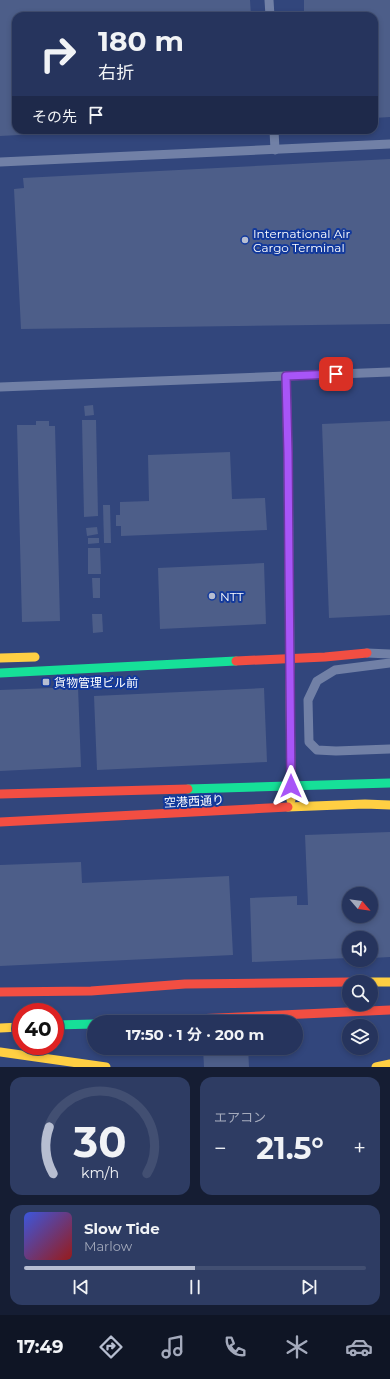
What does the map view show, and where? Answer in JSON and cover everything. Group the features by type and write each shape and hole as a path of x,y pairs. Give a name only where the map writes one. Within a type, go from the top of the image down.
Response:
{"main road":[{"path":"288,453 286,644 290,658 291,807"},
{"path":"0,673 325,657 367,653"},
{"path":"0,658 44,656"},
{"name":"空港西通り","path":"0,794 390,783"},
{"name":"空港西通り","path":"0,822 291,807 365,804 390,805"},
{"path":"0,992 91,991 185,984 342,982"},
{"path":"378,982 390,982"},
{"path":"281,1015 390,1010"},
{"path":"64,1025 87,1024"},
{"path":"0,1028 12,1027"},
{"path":"0,1052 106,1067"},
{"path":"376,1067 390,1064"}],"lane":[{"path":"269,0 270,12"},
{"path":"274,134 275,150"},
{"path":"0,162 390,144"},
{"path":"0,386 390,372"},
{"path":"286,376 288,453"},
{"path":"367,653 390,654"},
{"path":"390,663 335,670 318,681 308,700 309,742 318,750 336,751 390,749"}],"building":[{"path":"0,0 250,0 251,12 12,12 12,134 37,134 0,136"},
{"path":"304,0 390,0 390,117 378,118 378,12 304,12"},
{"path":"390,159 390,324 21,329 14,189 24,188 23,178"},
{"path":"93,405 94,415 85,416 84,406"},
{"path":"82,420 96,420 98,516 84,517"},
{"path":"36,421 49,421 49,426 55,426 60,621 22,622 17,425 36,425"},
{"path":"390,421 390,615 329,618 322,424"},
{"path":"230,452 232,499 265,498 267,530 121,536 121,526 116,526 116,515 120,515 120,502 149,501 148,455"},
{"path":"103,505 110,505 111,543 104,543"},
{"path":"97,527 98,534 87,536 86,528"},
{"path":"88,538 99,538 99,543 88,544"},
{"path":"88,548 100,548 101,574 88,574"},
{"name":"NTT","path":"264,563 266,624 160,629 158,568"},
{"path":"92,578 100,578 100,598 93,598"},
{"path":"92,614 102,614 103,632 93,633"},
{"path":"78,687 81,767 0,771 0,690"},
{"path":"264,688 267,762 97,770 94,696"},
{"path":"390,832 390,957 378,958 378,931 342,931 342,958 252,962 250,898 297,896 297,905 308,905 305,835"},
{"path":"81,862 82,883 229,876 233,955 0,966 0,865"},
{"path":"203,1055 248,1055 249,1067 204,1067"}],"traffic: fast":[{"path":"288,453 290,665"},
{"path":"0,673 236,661"},
{"path":"188,789 390,783"},
{"path":"64,1025 87,1024"}],"traffic: slow":[{"path":"0,658 35,657"},
{"path":"290,665 291,800"},
{"path":"288,807 365,804 390,805"},
{"path":"378,982 390,982"},
{"path":"0,1028 12,1027"},
{"path":"0,1052 106,1067"},
{"path":"376,1067 390,1064"}],"traffic: jam":[{"path":"236,661 325,657 367,653"},
{"path":"0,794 188,789"},
{"path":"0,822 288,807"},
{"path":"0,992 91,991 185,984 342,982"},
{"path":"281,1015 390,1010"}],"place":[{"name":"International Air Cargo Terminal","path":"245,240"},
{"name":"NTT","path":"212,596"},
{"name":"貨物管理ビル前","path":"46,682"}],"route":[{"path":"291,786 286,376 336,374"}]}
